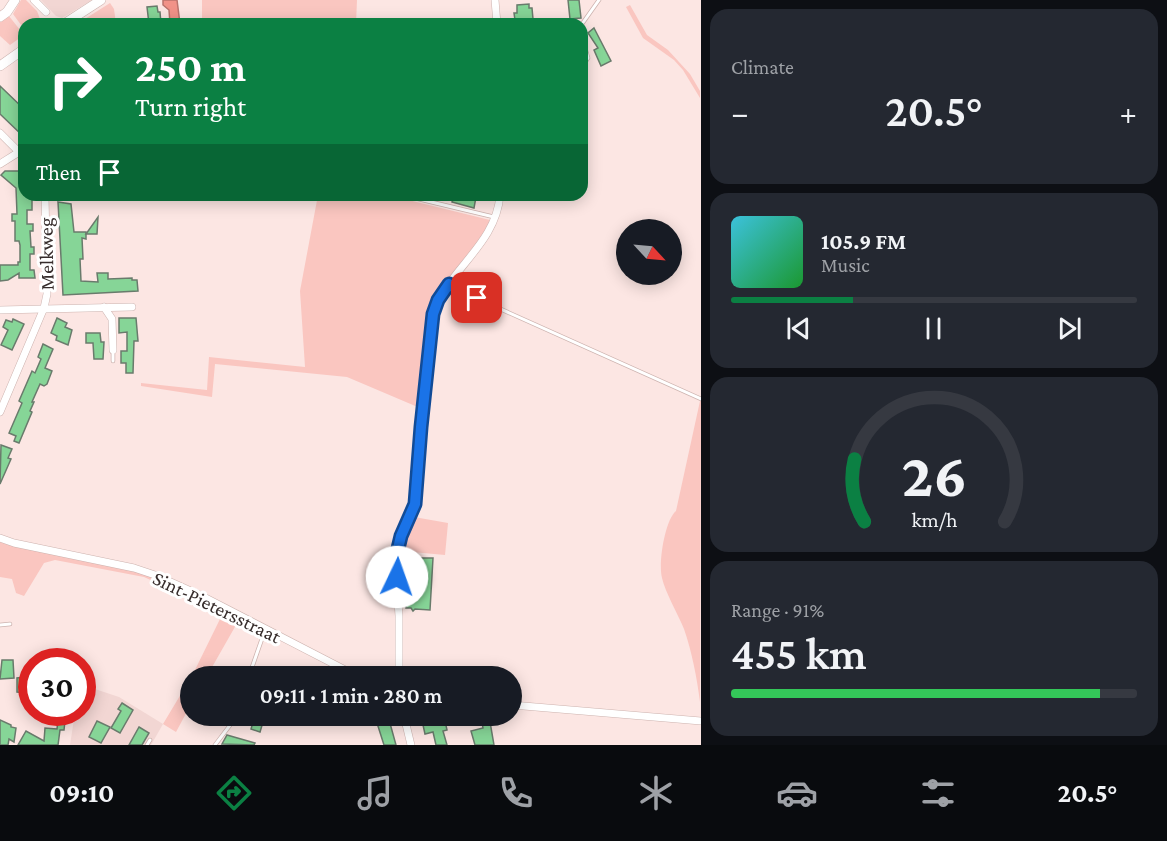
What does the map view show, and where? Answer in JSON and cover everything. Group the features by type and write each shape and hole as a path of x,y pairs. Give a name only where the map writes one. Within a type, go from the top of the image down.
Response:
{"street":[{"path":"4,14 15,0"},
{"path":"34,0 46,12"},
{"path":"73,18 101,0"},
{"path":"495,0 496,18"},
{"path":"0,66 18,53"},
{"path":"0,133 18,151"},
{"path":"0,164 18,155"},
{"name":"Melkweg","path":"0,412 44,308 47,294 45,201"},
{"path":"399,666 396,557 401,536 415,504 433,314 438,300 490,230 499,201"},
{"path":"104,307 112,319 113,350"},
{"path":"0,310 132,307"},
{"name":"Sint-Pietersstraat","path":"0,538 14,543 134,568 155,575 204,597 338,666"},
{"path":"522,706 700,721"},
{"path":"406,726 411,745"}],"lane":[{"path":"586,18 599,0"},
{"path":"426,201 495,218"},
{"path":"449,284 700,399"},
{"path":"113,350 113,361"},
{"path":"0,625 10,624"},
{"path":"252,666 266,629"},
{"path":"215,745 229,726"},
{"path":"147,745 150,740"}],"shaded area":[{"path":"21,0 26,0 37,11 40,18 18,18 18,21 13,14"},
{"path":"41,0 92,0 62,18 56,16"},
{"path":"163,0 177,0 179,18 170,18 169,10 163,5"},
{"path":"202,0 357,0 356,18 202,18"},
{"path":"110,3 114,9 115,18 86,18"},
{"path":"630,5 647,35 668,50 690,74 700,91 700,98 674,60 643,38 626,7"},
{"path":"9,16 18,27 18,39 10,45 0,36 0,22"},
{"path":"317,201 412,201 490,220 480,242 440,289 432,309 420,408 347,377 215,364 212,397 141,386 141,383 207,390 209,357 305,367 300,291"},
{"path":"700,401 700,702 696,674 684,629 664,584 661,562 663,542 669,523 676,511"},
{"path":"414,517 448,523 445,555 401,551 407,529"},
{"path":"0,541 128,569 163,580 240,618 213,666 197,666 222,615 220,612 144,577 55,560 44,563 24,596 16,593 12,579 0,577"},
{"path":"96,689 119,697 163,724 151,745 70,745 73,726 96,726"},
{"path":"180,696 180,725 176,732 163,724"}],"building":[{"path":"568,0 579,0 581,18 570,18"},
{"path":"529,4 529,8 532,8 533,18 515,18 517,5"},
{"path":"157,6 160,18 148,18 147,7"},
{"path":"594,28 611,61 601,66 594,50 598,48 588,33"},
{"path":"0,86 18,103 18,131 0,114"},
{"path":"5,171 18,171 18,201 32,201 32,210 27,210 27,224 33,224 33,231 30,231 34,254 30,254 30,270 34,270 35,278 19,278 19,273 8,280 0,281 0,265 18,265 20,262 20,245 19,241 15,241 15,221 12,221 12,214 17,214 16,188 1,175"},
{"path":"452,201 475,201 474,208"},
{"path":"58,202 71,204 74,232 86,232 86,239 82,238 81,281 98,282 97,273 108,273 108,279 132,278 132,280 137,280 138,291 63,295"},
{"path":"98,217 97,234 86,234"},
{"path":"57,318 67,323 65,327 72,330 68,345 56,340 57,336 51,333"},
{"path":"119,318 136,318 138,341 134,341 133,373 126,373 126,363 121,363 121,351 127,351 127,332 119,333"},
{"path":"13,319 24,324 12,350 1,345 8,330 3,327 6,320 12,322"},
{"path":"86,333 100,333 101,342 104,342 103,359 94,359 93,343 86,343"},
{"path":"43,344 53,349 45,368 52,371 47,384 44,386 40,384 32,402 34,402 30,411 32,412 19,443 14,441 16,436 9,433 22,403 19,401 32,371 35,373 41,359 38,357"},
{"path":"1,445 12,449 8,458 11,459 0,484"},
{"path":"409,558 433,558 430,610 415,609 413,611 411,608 406,608"},
{"path":"2,660 13,660 14,678 0,679"},
{"path":"122,703 133,710 120,733 111,728 121,711 118,709"},
{"path":"0,720 16,728 14,742 9,739 8,745 0,745"},
{"path":"97,721 110,727 101,743 89,737"},
{"path":"57,726 64,726 64,730 60,730 58,745 18,745 26,731 44,741 45,728 57,729"},
{"path":"252,726 262,726 260,732 251,729"},
{"path":"378,726 391,726 396,745 384,745"},
{"path":"423,726 446,726 447,730 443,731 447,745 436,745 433,732 425,734"},
{"path":"483,726 491,726 494,745 475,745 471,731 483,728"},
{"path":"139,727 149,733 142,745 129,745"},
{"path":"227,735 255,743 254,745 222,744"}],"route":[{"path":"397,577 396,557 401,536 415,504 433,314 438,300 449,284 477,298"}]}
